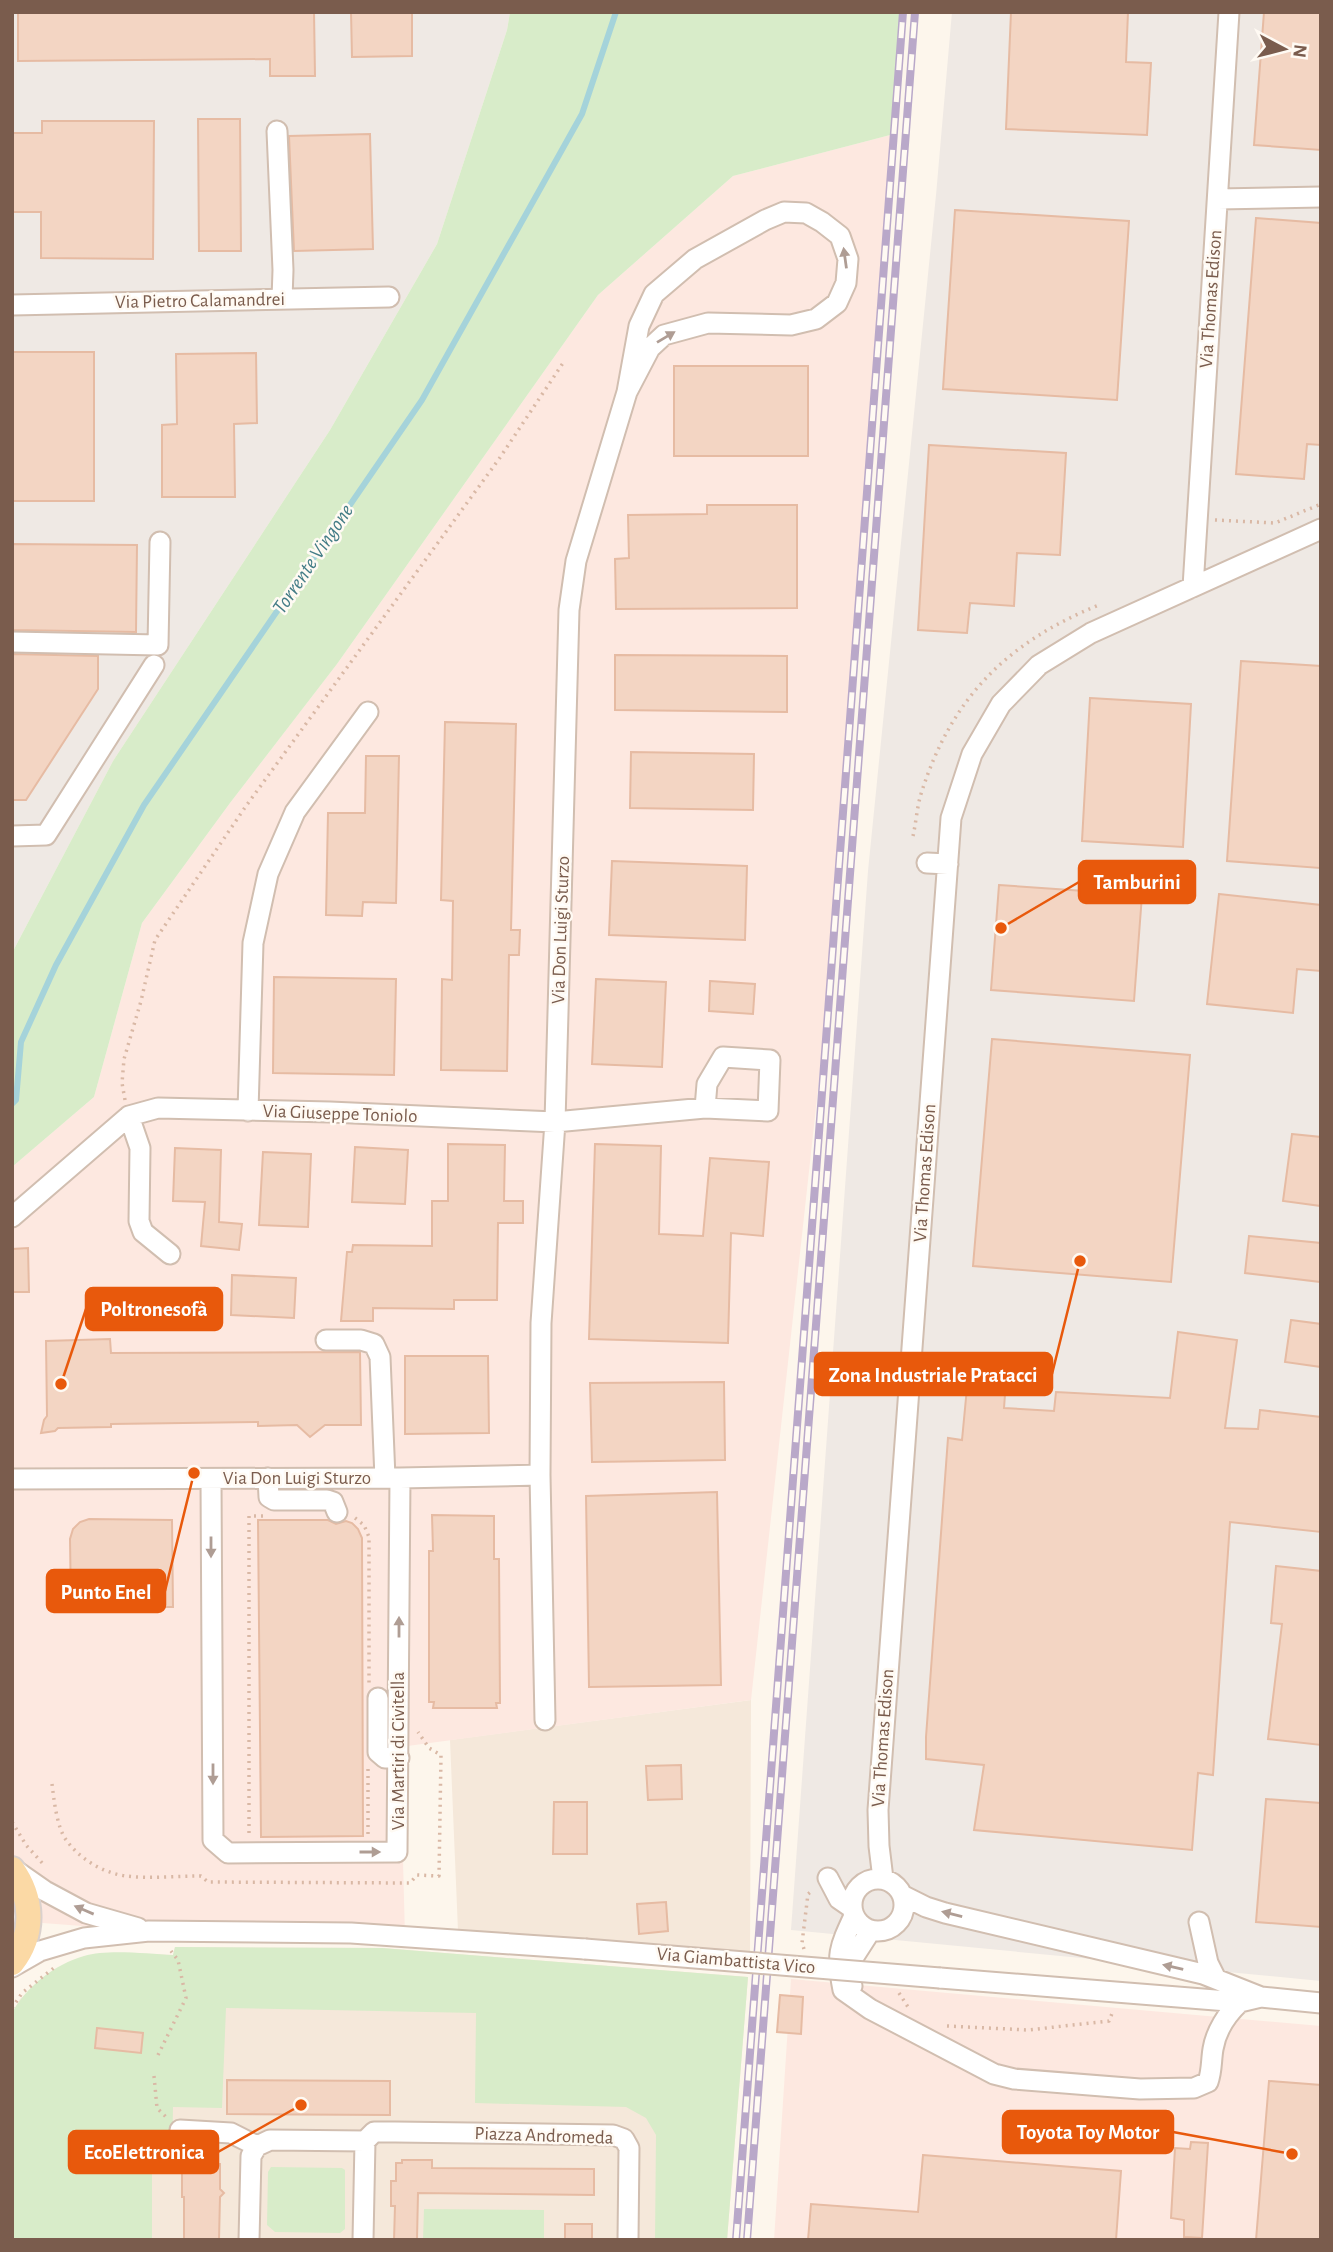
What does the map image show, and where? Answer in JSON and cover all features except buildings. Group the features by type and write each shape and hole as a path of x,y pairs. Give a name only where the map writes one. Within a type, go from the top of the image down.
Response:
{"main road":[{"path":"12,1868 26,1893 29,1922 26,1939 12,1965"}],"street":[{"name":"Via Thomas Edison","path":"1193,587 1229,12"},
{"path":"278,131 282,299"},
{"path":"1218,199 1321,197"},
{"name":"Via Don Luigi Sturzo","path":"545,1720 540,1475 541,1323 555,1122 569,610 576,561 627,391 639,326 654,294 695,258 784,212 806,213 840,236 848,258 846,283 837,303 816,319 791,325 708,323 664,335 650,348 627,391"},
{"name":"Via Pietro Calamandrei","path":"12,305 388,297"},
{"name":"Via Thomas Edison","path":"883,1879 878,1810 903,1359 951,818 972,754 1001,704 1039,665 1091,633 1321,529"},
{"path":"12,642 158,645 160,542"},
{"path":"12,836 46,835 154,665"},
{"path":"248,1111 253,943 268,874 295,813 368,712"},
{"path":"927,863 948,864"},
{"name":"Via Giuseppe Toniolo","path":"12,1217 129,1116 158,1108 555,1122 705,1108"},
{"path":"129,1116 140,1149 139,1221 143,1232 170,1254"},
{"name":"Via Martiri di Civitella","path":"211,1479 213,1840 228,1853 397,1852 399,1758 393,1478 383,1437 380,1357 374,1344 361,1340 326,1340"},
{"name":"Via Don Luigi Sturzo","path":"12,1479 540,1475"},
{"path":"268,1478 269,1497 274,1500 327,1500 333,1502 341,1513"},
{"path":"373,1694 378,1752 386,1758 399,1758"},
{"path":"878,1810 860,1885 855,1892 853,1912 840,1946 838,1963 843,1990 870,2009 994,2074 1014,2079 1140,2089 1194,2088 1208,2082 1212,2070 1213,2048 1226,2014 1240,2002"},
{"name":"Via Giambattista Vico","path":"12,1868 45,1891 86,1913 149,1931"},
{"path":"828,1878 839,1899 853,1912 859,1923 871,1930 884,1930 899,1920 903,1912 902,1895"},
{"path":"860,1885 867,1881 883,1879 897,1888 902,1895 945,1913 1203,1974 1261,1997"},
{"path":"1199,1922 1209,1963 1216,1979"},
{"path":"870,2009 851,1984 853,1958 871,1930"},
{"name":"Via Giambattista Vico","path":"12,1965 40,1951 84,1938 149,1931 351,1933 585,1949 1240,2002 1261,1997 1321,2003"},
{"path":"180,2130 231,2133 257,2146 251,2156 249,2240"},
{"name":"Piazza Andromeda","path":"257,2146 270,2140 365,2141 374,2132 613,2136 624,2139 629,2148 628,2240"},
{"path":"363,2240 365,2141"}],"path":[{"path":"129,1116 122,1083 124,1059 155,940 246,806 499,459 565,360"},
{"path":"1198,519 1275,523 1321,504"},
{"path":"341,1513 364,1525 369,1537 373,1694"},
{"path":"249,1843 249,1516 263,1516"},
{"path":"52,1784 54,1804 65,1840 83,1858 101,1869 125,1876 201,1876 208,1882 410,1883 417,1875 439,1876 441,1755 429,1748 417,1729"},
{"path":"368,1759 368,1843"},
{"path":"12,1822 26,1845 44,1865"},
{"path":"158,2055 186,1998 178,1960 166,1944"},
{"path":"12,2008 22,1993 57,1966"},
{"path":"154,2076 157,2108 180,2130"}],"shaded area":[{"path":"12,12 510,12 507,30 437,244 330,430 113,761 12,953"},
{"path":"952,12 1321,12 1321,1981 791,1930 868,871"},
{"path":"894,134 836,925 751,1700 400,1747 405,1936 149,1931 29,1922 12,1869 12,1167 94,1097 142,923 337,664 598,295 733,176"},
{"path":"751,1700 750,1956 458,1931 450,1740"},
{"path":"175,1947 382,1948 748,1977 727,2240 12,2240 12,2013 20,1999 52,1971 85,1956 122,1953 173,1955"},
{"path":"791,1979 1321,2026 1321,2240 774,2240"}],"green space":[{"path":"510,12 903,12 894,134 733,176 598,295 337,664 142,923 94,1097 12,1167 12,953 113,761 330,430 437,244 507,30"},
{"path":"175,1947 382,1948 748,1977 727,2240 655,2240 656,2135 646,2118 626,2107 475,2103 476,2013 226,2008 222,2108 173,2107 172,2158 152,2159 152,2240 12,2240 12,2013 25,1994 42,1978 73,1960 104,1953 173,1955"},
{"path":"271,2167 345,2170 345,2229 340,2233 275,2232 267,2225 268,2172"},
{"path":"424,2209 544,2210 544,2240 423,2240"}],"waterway":[{"name":"Torrente Vingone","path":"12,1104 16,1100 21,1042 56,965 144,805 422,400 582,114 616,12"}],"railway":[{"path":"736,2240 903,12"},
{"path":"747,2240 915,12"}],"place":[{"name":"Tamburini","path":"1001,928"},
{"name":"Zona Industriale Pratacci","path":"1080,1261"},
{"name":"Poltronesofà","path":"61,1384"},
{"name":"Punto Enel","path":"194,1473"},
{"name":"EcoElettronica","path":"301,2105"},
{"name":"Toyota Toy Motor","path":"1292,2154"}]}
